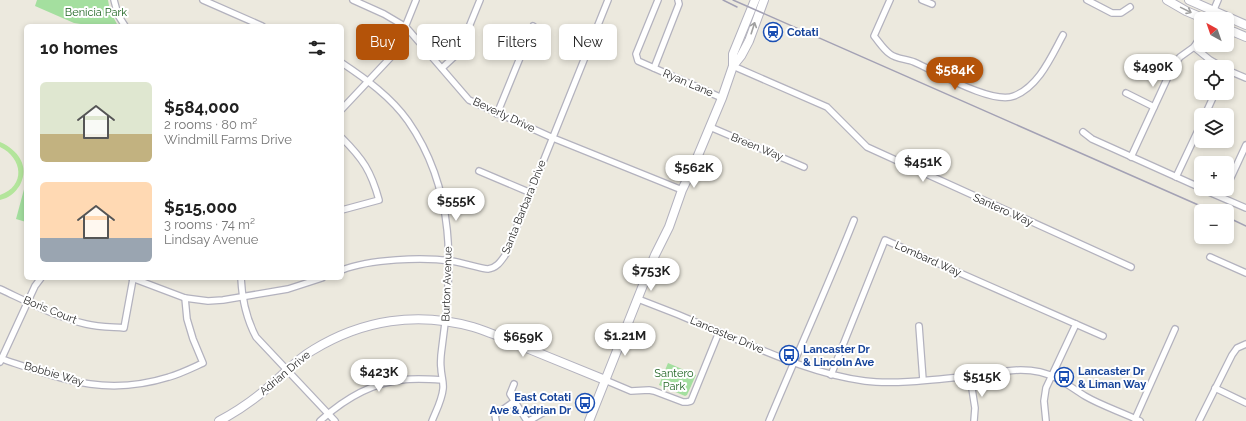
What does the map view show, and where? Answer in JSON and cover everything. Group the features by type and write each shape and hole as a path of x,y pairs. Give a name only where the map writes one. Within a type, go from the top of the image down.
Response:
{"street":[{"path":"114,0 118,15 124,24"},
{"path":"203,0 257,24"},
{"name":"Beverly Drive","path":"353,0 384,14 401,24"},
{"path":"407,24 416,0"},
{"path":"442,68 460,49 480,0"},
{"name":"Santa Barbara Drive","path":"344,270 374,262 419,259 449,260 487,269 499,264 506,254 608,0"},
{"name":"Ryan Lane","path":"658,0 636,54 638,61 722,98"},
{"name":"Ryan Lane","path":"654,68 679,4 678,0"},
{"path":"589,421 655,255 669,227 682,190 722,98 733,66 733,54 755,0"},
{"path":"733,66 749,42 764,0"},
{"path":"890,0 874,36 891,55 912,62 982,93 1004,98 1014,96 1031,85 1043,71 1063,35"},
{"path":"922,0 932,4"},
{"path":"1087,0 1112,13 1121,13 1130,7"},
{"path":"1167,0 1194,14"},
{"path":"1189,0 1207,12"},
{"path":"1213,12 1218,0"},
{"path":"1234,21 1246,25"},
{"name":"Beverly Drive","path":"409,30 470,100 497,114 553,138 682,190"},
{"path":"1234,32 1246,37"},
{"path":"1131,157 1173,66 1180,57 1194,47"},
{"path":"1200,52 1210,60"},
{"path":"344,107 388,60"},
{"path":"497,114 519,60"},
{"name":"Burton Avenue","path":"344,64 368,81 407,121 432,163 442,198 447,222 449,260 446,321 441,367 443,389 432,421"},
{"name":"Santero Way","path":"733,66 827,107 867,147 1131,267"},
{"path":"1234,73 1246,78"},
{"path":"1126,93 1154,107"},
{"name":"Breen Way","path":"710,127 804,167"},
{"path":"1083,132 1092,139 1194,185"},
{"path":"1176,177 1194,139"},
{"path":"344,140 369,170 375,184 379,200 344,209"},
{"path":"1234,171 1246,145"},
{"path":"479,172 531,193"},
{"path":"1218,196 1246,208"},
{"path":"769,421 854,220"},
{"name":"Lombard Way","path":"831,375 885,240 1103,336"},
{"path":"1210,257 1246,273"},
{"path":"1,360 40,280"},
{"name":"Boris Court","path":"0,289 54,314 87,324 124,328 133,280"},
{"path":"138,280 185,298 208,301 224,300 288,289 316,280"},
{"path":"241,280 242,297 248,320 256,337 335,421"},
{"name":"Bobbie Way","path":"1,360 65,380 91,385 128,386 170,377 203,363 193,340 187,319 185,298"},
{"name":"Lancaster Drive","path":"638,299 793,363 831,375 871,381 923,380 1029,370 1041,372 1067,383 1085,396 1138,420"},
{"name":"Adrian Drive","path":"219,421 252,401 311,351 332,338 357,328 385,321 412,318 446,321 474,327 605,380"},
{"path":"1046,421 1044,401 1046,388 1076,324"},
{"path":"919,326 923,380"},
{"path":"1138,420 1175,329"},
{"path":"605,380 631,391 649,390 683,402 691,401 719,332"},
{"path":"1199,421 1232,355 1237,348 1246,344"},
{"path":"970,376 975,408 974,421"},
{"path":"320,421 353,396 377,385 402,380 442,380"},
{"path":"514,384 510,394 526,421 546,411"},
{"path":"1215,388 1246,403"},
{"path":"496,421 495,415 515,401"}],"green space":[{"name":"Benicia Park","path":"37,0 108,0 110,11 117,24 74,23 35,6"},
{"path":"0,142 12,149 17,154 23,165 24,171 20,185 12,195 0,200 0,195 8,191 14,185 18,172 17,165 13,158 8,152 0,147"},
{"path":"24,189 24,221 16,219"},
{"name":"Santero Park","path":"668,363 696,375 687,395 685,396 659,385"}],"railway":[{"path":"723,0 737,7"},
{"path":"733,0 1196,204"},
{"path":"1234,220 1246,226"}],"place":[{"name":"Cotati","path":"773,32"},
{"name":"Lancaster Dr & Lincoln Ave","path":"789,355"},
{"name":"Lancaster Dr & Liman Way","path":"1064,377"},
{"name":"East Cotati Ave & Adrian Dr","path":"585,403"}]}
